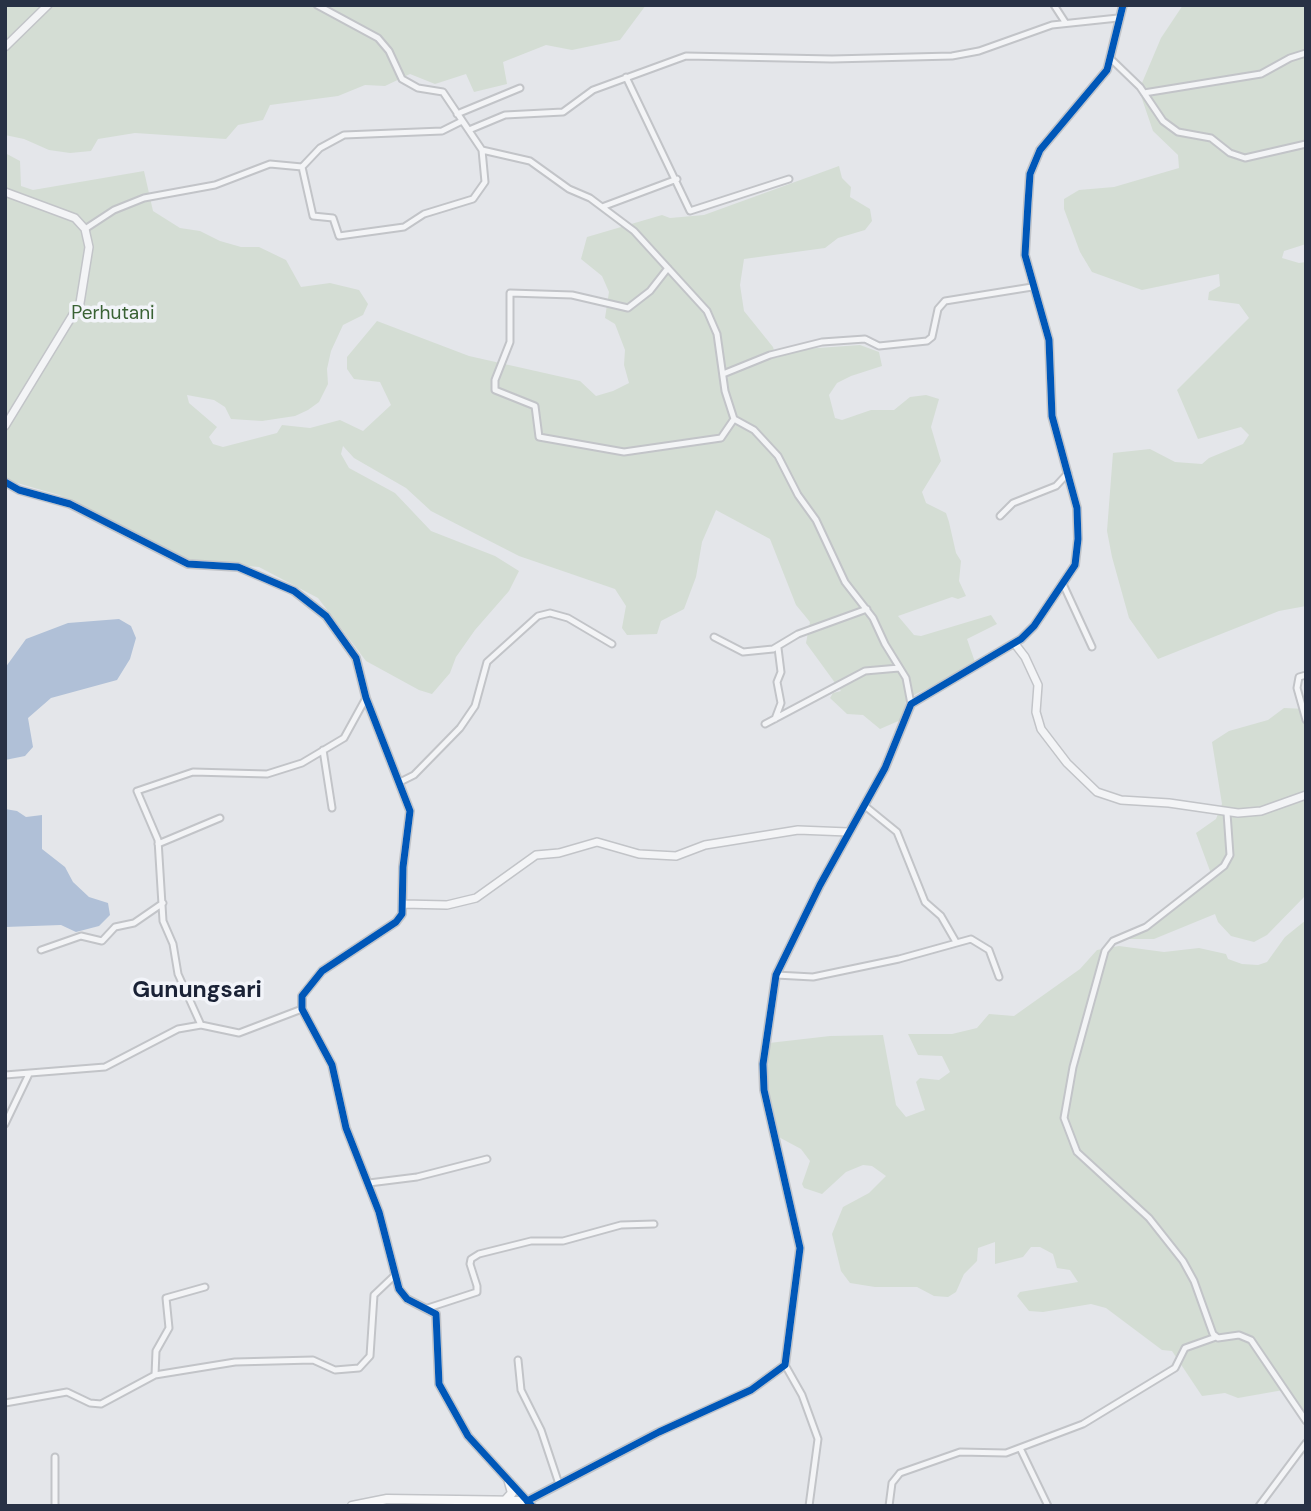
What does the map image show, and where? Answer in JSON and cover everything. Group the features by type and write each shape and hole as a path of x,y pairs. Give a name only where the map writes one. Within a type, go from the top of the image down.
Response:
{"main road":[{"path":"503,1503 512,1493 509,1482"},
{"path":"352,1506 387,1499 411,1503 529,1503"}],"street":[{"path":"5,47 48,5"},
{"path":"302,167 313,216 333,218 339,236 404,228 424,214 473,199 485,182 482,150 443,93 418,88 402,79 389,51 374,34 317,5"},
{"path":"1054,5 1065,22"},
{"path":"809,1506 818,1439 802,1395 785,1365 800,1248 764,1090 763,1065 776,975 848,832 865,806 897,743 914,701 1015,644 1034,626 1075,565 1077,508 1052,416 1049,340 1025,255 1034,162 1053,130 1096,86 1111,59 1123,5"},
{"path":"469,130 505,115 563,112 593,90 686,56 832,59 967,54 1035,29 1065,22 1118,18"},
{"path":"1144,93 1261,74 1306,52"},
{"path":"1111,59 1144,93 1172,128 1211,138 1238,158 1252,158 1306,144"},
{"path":"626,76 677,179 688,209 692,212 789,179"},
{"path":"457,114 520,88"},
{"path":"302,167 320,148 344,135 442,131 462,121"},
{"path":"482,150 530,161 569,189 602,207 643,239 714,322 734,419 754,430 778,456 798,495 816,520 845,582 867,609 906,678 914,701"},
{"path":"85,229 114,210 144,198 215,185 270,164 302,167"},
{"path":"602,207 677,179"},
{"path":"5,192 75,218 85,229 89,247 80,303 5,426"},
{"path":"668,268 650,291 628,308 572,295 510,292 510,342 495,380 495,390 535,406 539,437 624,452 721,438 734,419"},
{"path":"723,374 770,355 822,342 865,340 879,346 927,341 932,337 938,309 945,301 1032,287"},
{"path":"1000,516 1013,503 1056,486 1068,473"},
{"path":"5,482 19,491 70,504 180,561 196,566 238,567 306,598 326,616 356,658 366,698 411,816 403,867 402,914 396,922 322,971 305,990 302,1009 328,1053 346,1128 369,1183 394,1276 403,1296 434,1311 437,1318 436,1373 439,1384 462,1427 509,1482 529,1503 648,1437 751,1390 785,1365"},
{"path":"1063,584 1093,647"},
{"path":"714,637 743,652 778,648 798,634 867,609"},
{"path":"400,782 414,775 460,728 475,706 487,662 538,616 550,613 568,618 612,644"},
{"path":"1015,644 1025,657 1038,685 1036,712 1039,724 1063,759 1090,787 1121,800 1169,803 1227,813 1261,811 1306,795"},
{"path":"775,719 781,702 777,682 782,672 778,648"},
{"path":"765,724 865,671 899,668"},
{"path":"1306,675 1299,677 1297,688 1306,720"},
{"path":"201,1025 178,974 173,944 162,918 158,844 156,833 137,794 139,789 193,772 276,772 302,764 344,738 366,698"},
{"path":"323,750 332,808"},
{"path":"865,806 897,832 925,902 941,916 956,942"},
{"path":"1216,1337 1183,1261 1149,1218 1077,1152 1069,1137 1064,1111 1105,951 1113,941 1146,927 1224,866 1230,855 1227,813"},
{"path":"158,844 220,818"},
{"path":"402,904 447,905 476,898 536,855 559,853 597,842 639,853 676,856 705,845 798,830 848,832"},
{"path":"41,950 81,936 102,941 116,927 134,923 163,903"},
{"path":"776,975 813,977 973,940 986,947 999,976"},
{"path":"5,1075 113,1065 164,1034 201,1025 239,1032 302,1009"},
{"path":"5,1124 29,1074"},
{"path":"369,1183 418,1177 487,1159"},
{"path":"428,1308 477,1292 478,1286 470,1264 471,1259 479,1254 531,1241 563,1241 621,1225 654,1224"},
{"path":"5,1404 67,1392 90,1403 101,1404 155,1375 179,1369 259,1361 313,1360 335,1370 359,1368 370,1356 374,1294 394,1276"},
{"path":"155,1375 156,1351 169,1328 166,1298 205,1287"},
{"path":"889,1506 892,1483 900,1473 960,1452 1002,1453 1087,1422 1175,1368 1185,1348 1216,1337 1239,1335 1251,1340 1306,1421"},
{"path":"518,1360 521,1390 541,1430 559,1484"},
{"path":"1259,1506 1306,1444"},
{"path":"1020,1448 1048,1506"},
{"path":"55,1457 55,1506"}],"green space":[{"path":"5,5 646,5 620,40 572,50 546,45 503,62 507,84 474,92 466,74 435,84 410,74 385,86 365,85 338,96 270,105 263,120 238,125 226,139 135,133 98,139 91,151 70,153 49,150 24,139 5,135"},
{"path":"1183,5 1306,5 1306,244 1284,251 1282,258 1299,263 1306,262 1306,606 1279,611 1158,659 1129,618 1112,557 1107,531 1113,453 1150,449 1175,462 1202,464 1209,458 1243,444 1249,435 1241,427 1198,439 1177,390 1249,318 1239,304 1208,300 1209,292 1220,286 1219,274 1142,290 1092,272 1080,252 1064,209 1064,199 1079,190 1114,187 1179,168 1178,155 1153,131 1139,90 1161,38"},
{"name":"Perhutani","path":"5,153 20,161 21,186 33,190 144,171 153,211 180,228 200,231 241,247 259,247 286,260 301,287 330,283 359,290 368,304 363,315 343,325 331,351 327,369 328,384 319,402 308,410 295,416 262,421 231,419 225,407 214,400 187,395 189,403 217,427 209,437 213,444 223,447 277,433 282,425 310,428 340,420 363,431 391,405 380,382 354,379 347,369 347,357 377,321 469,356 580,381 596,396 613,391 629,383 624,365 625,350 615,324 605,318 609,292 602,276 581,259 587,237 662,215 670,218 704,215 839,166 842,178 851,187 850,197 870,209 872,221 865,230 838,238 825,248 744,259 740,285 744,311 773,347 776,358 804,349 860,345 879,352 882,366 837,383 829,395 835,418 842,420 871,410 894,410 910,397 926,395 939,399 931,427 941,461 922,492 926,503 946,513 956,553 961,561 959,581 966,596 958,599 952,597 898,616 914,635 921,636 991,615 997,624 967,639 976,665 916,694 906,701 903,719 880,729 863,715 847,714 830,698 833,693 841,691 806,643 810,622 796,605 770,539 716,510 702,542 696,577 684,609 661,621 657,634 627,635 622,628 626,606 615,589 519,556 431,511 406,488 354,458 343,446 341,454 349,468 395,493 431,531 495,556 519,571 509,591 456,657 450,673 432,694 419,690 366,661 318,598 259,567 189,561 59,495 10,481 5,476"},
{"path":"1284,708 1306,709 1306,895 1267,935 1254,942 1231,936 1218,922 1215,914 1154,939 1122,939 1145,931 1213,879 1196,833 1216,819 1222,804 1212,742 1229,731 1268,720"},
{"path":"1306,920 1306,1417 1289,1389 1238,1398 1225,1393 1202,1396 1172,1351 1162,1350 1106,1308 1091,1304 1043,1312 1029,1311 1017,1296 1020,1292 1078,1282 1070,1270 1057,1268 1053,1254 1040,1247 1031,1247 1023,1257 995,1264 995,1242 978,1248 977,1261 964,1274 956,1292 948,1297 934,1296 917,1287 875,1287 850,1283 841,1271 832,1234 843,1207 869,1193 886,1176 872,1166 863,1165 846,1172 822,1194 804,1188 802,1184 810,1161 801,1149 775,1135 767,1095 769,1043 830,1036 883,1035 896,1105 906,1117 925,1110 916,1082 920,1078 939,1080 950,1072 942,1056 918,1055 908,1034 952,1034 977,1028 989,1014 1014,1016 1080,969 1097,950 1119,946 1164,952 1199,948 1226,954 1228,959 1242,964 1258,965 1267,962 1285,937"}],"water":[{"path":"119,619 131,626 136,638 130,659 117,680 51,698 28,718 33,747 25,756 5,760 5,668 26,639 68,623"},
{"path":"5,809 17,811 26,817 42,815 42,849 65,867 73,882 89,897 108,903 110,915 99,926 76,932 61,925 5,927"}],"cycle path":[{"path":"527,1501 659,1432 751,1390 785,1365 800,1248 764,1090 763,1064 776,975 820,885 885,768 911,704 1021,639 1034,626 1075,565 1077,508 1052,416 1049,340 1025,255 1030,174 1040,150 1107,70 1123,5"},
{"path":"5,482 19,490 70,504 188,564 238,567 294,591 326,616 356,658 366,698 410,811 403,867 402,914 396,922 322,971 302,996 302,1009 332,1065 346,1128 379,1212 399,1289 407,1299 436,1314 439,1384 468,1436 532,1506"}],"district":[{"name":"Gunungsari","path":"197,991"}]}
